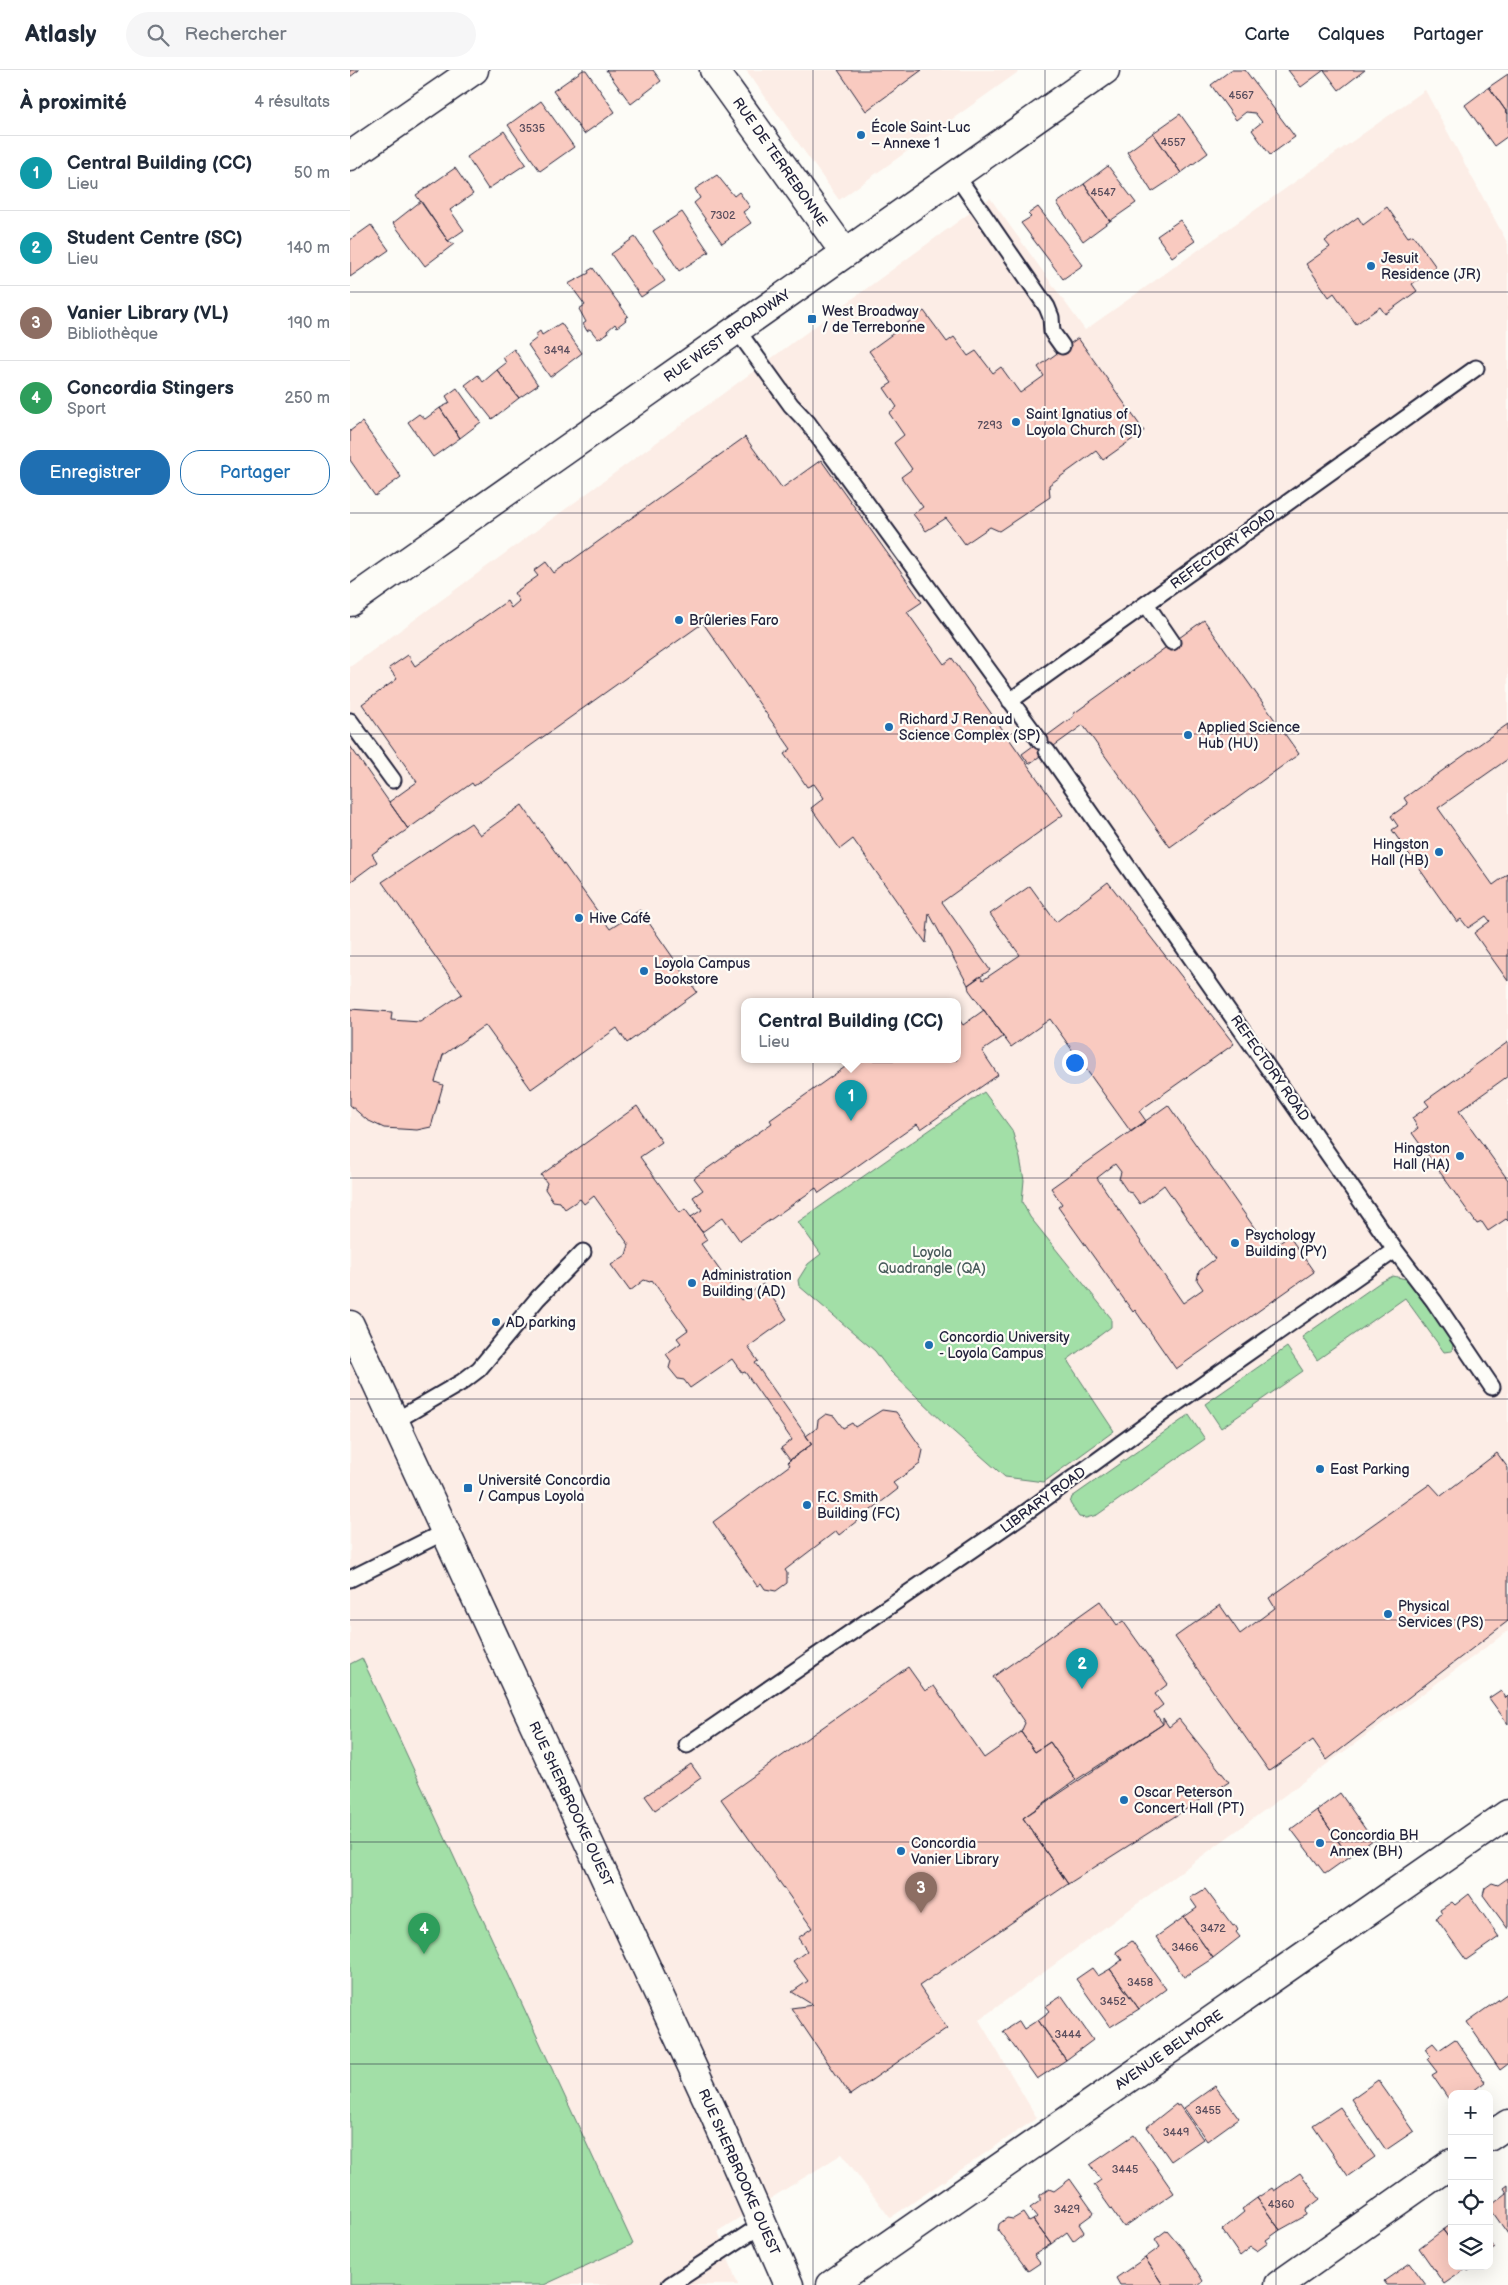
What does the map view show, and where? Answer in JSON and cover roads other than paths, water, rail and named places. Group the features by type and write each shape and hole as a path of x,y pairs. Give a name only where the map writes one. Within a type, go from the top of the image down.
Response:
{"street":[{"path":"350,156 474,70"},
{"name":"RUE DE TERREBONNE","path":"714,70 845,253"},
{"name":"RUE WEST BROADWAY","path":"350,602 1104,70"},
{"name":"RUE SHERBROOKE OUEST","path":"350,1325 763,2224 789,2285"},
{"name":"AVENUE BELMORE","path":"831,2285 1508,1814"},
{"path":"1492,2135 1508,2124"},
{"path":"1279,2285 1448,2166"}],"lane":[{"path":"956,175 1047,307 1052,317 1052,332 1062,346"},
{"path":"737,330 791,405 808,423 1010,701"},
{"name":"REFECTORY ROAD","path":"1476,368 1010,701 1044,746 1395,1250 1434,1301 1492,1387"},
{"path":"1146,604 1172,642"},
{"path":"350,722 393,780"},
{"name":"LIBRARY ROAD","path":"687,1745 1025,1513 1178,1402 1395,1250"},
{"path":"394,1421 462,1382 479,1369 538,1298 582,1252"},
{"path":"350,1579 446,1531"},
{"path":"670,2285 763,2224"}],"place":[{"name":"École Saint-Luc – Annexe 1","path":"861,135"},
{"name":"Jesuit Residence (JR)","path":"1371,266"},
{"name":"West Broadway / de Terrebonne","path":"812,319"},
{"name":"Saint Ignatius of Loyola Church (SI)","path":"1016,422"},
{"name":"Brûleries Faro","path":"679,620"},
{"name":"Richard J Renaud Science Complex (SP)","path":"889,727"},
{"name":"Applied Science Hub (HU)","path":"1188,735"},
{"name":"Hingston Hall (HB)","path":"1439,852"},
{"name":"Hive Café","path":"579,918"},
{"name":"Loyola Campus Bookstore","path":"644,971"},
{"name":"Central Building (CC)","path":"851,1121"},
{"name":"Hingston Hall (HA)","path":"1460,1156"},
{"name":"Psychology Building (PY)","path":"1235,1243"},
{"name":"Administration Building (AD)","path":"692,1283"},
{"name":"AD parking","path":"496,1322"},
{"name":"Concordia University - Loyola Campus","path":"929,1345"},
{"name":"East Parking","path":"1320,1469"},
{"name":"Université Concordia / Campus Loyola","path":"468,1488"},
{"name":"F.C. Smith Building (FC)","path":"807,1505"},
{"name":"Physical Services (PS)","path":"1388,1614"},
{"name":"Student Centre (SC)","path":"1082,1689"},
{"name":"Oscar Peterson Concert Hall (PT)","path":"1124,1800"},
{"name":"Concordia BH Annex (BH)","path":"1320,1843"},
{"name":"Concordia Vanier Library","path":"901,1851"},
{"name":"Vanier Library (VL)","path":"921,1913"},
{"name":"Concordia Stingers","path":"424,1954"}],"park label":[{"name":"Loyola Quadrangle (QA)","path":"932,1260"}]}
